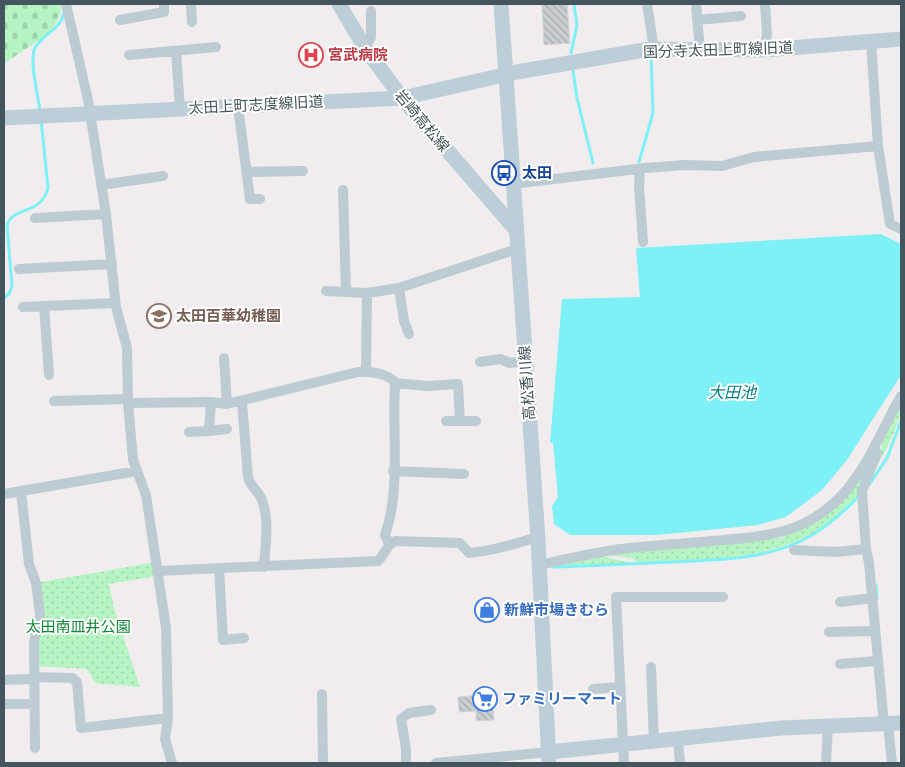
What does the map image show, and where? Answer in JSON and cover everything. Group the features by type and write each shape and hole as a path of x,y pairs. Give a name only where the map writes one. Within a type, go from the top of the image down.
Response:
{"street":[{"path":"66,4 88,100 106,214 115,303 127,348 128,401 133,460 146,495 167,638 168,718 165,739 172,763"},
{"path":"120,20 164,12 164,4"},
{"path":"191,4 192,22"},
{"name":"高松香川線","path":"500,4 538,537 549,758"},
{"path":"647,4 651,50"},
{"path":"696,4 700,51"},
{"path":"764,50 767,33 765,4"},
{"name":"岩崎高松線","path":"336,5 402,98 516,230"},
{"path":"365,48 371,37 371,11"},
{"path":"697,20 741,16"},
{"name":"国分寺太田上町線旧道","path":"506,76 517,72 651,50 764,50 901,39"},
{"path":"871,42 878,146 890,224 901,229"},
{"path":"129,55 216,47"},
{"path":"176,51 180,109"},
{"name":"太田上町志度線旧道","path":"4,118 402,98 506,76"},
{"path":"238,106 250,199 260,199"},
{"path":"513,184 685,165 722,166 754,157 878,146"},
{"path":"640,169 643,242"},
{"path":"247,172 303,171"},
{"path":"101,185 163,176"},
{"path":"343,190 346,292"},
{"path":"35,218 106,214"},
{"path":"326,291 366,293 399,288 517,249"},
{"path":"19,269 112,264"},
{"path":"399,288 404,321 409,334"},
{"path":"366,293 366,372"},
{"path":"23,306 115,303"},
{"path":"44,306 49,375"},
{"path":"224,358 227,404"},
{"path":"480,362 500,359 510,363 525,361"},
{"path":"54,401 211,402 227,404 366,372 389,377 394,383 395,422 389,524 385,535 389,544"},
{"path":"394,383 428,386 458,384 460,421"},
{"path":"539,565 608,551 755,538 795,528 821,513 843,494 878,443 887,420 901,396"},
{"path":"209,431 211,402"},
{"path":"242,402 248,477 250,484 262,499 266,523 264,567"},
{"path":"446,421 476,421"},
{"path":"189,432 227,429"},
{"path":"878,443 878,453 862,492 877,660 891,724 892,763"},
{"path":"4,494 137,471"},
{"path":"393,471 464,474"},
{"path":"21,492 29,564 36,583 40,615 34,642 35,748"},
{"path":"157,571 378,561 384,556 389,544 395,541 460,544 469,553 516,544 538,537"},
{"path":"794,550 835,552 866,549"},
{"path":"218,569 223,640 244,638"},
{"path":"624,763 616,597 723,597"},
{"path":"840,602 872,598"},
{"path":"829,632 875,631"},
{"path":"840,664 877,660"},
{"path":"651,667 654,742"},
{"path":"4,680 72,678 77,682 81,728 168,718"},
{"path":"593,689 621,687"},
{"path":"322,694 323,763"},
{"path":"4,704 35,704"},
{"path":"406,763 406,749 401,719 409,713 431,710"},
{"path":"436,763 549,758 624,745 654,742 828,725 891,724"},
{"path":"826,763 828,725"},
{"path":"678,740 680,763"}],"green space":[{"path":"4,4 61,4 60,15 49,32 4,64"},
{"path":"901,404 894,433 868,481 880,453 885,432"},
{"path":"875,454 865,484 856,498 819,529 796,541 771,550 718,558 638,563 632,558 606,555 781,538 818,520"},
{"path":"600,556 632,563 553,566"},
{"name":"太田南皿井公園","path":"156,562 157,576 109,584 114,608 140,687 95,683 87,669 35,666 36,583"}],"water":[{"name":"大田池","path":"881,234 901,244 901,375 847,460 822,490 786,517 758,525 657,535 570,535 554,524 552,506 558,497 553,443 550,443 562,299 640,297 636,248"}],"building":[{"path":"542,4 567,4 570,43 544,45"},
{"path":"492,694 494,720 476,721 476,711 459,712 458,697"}],"waterway":[{"path":"571,53 577,25 574,4"},
{"path":"40,111 33,69 33,54 38,43 56,27 64,12"},
{"path":"639,162 653,113 651,54"},
{"path":"573,71 577,98 593,163"},
{"path":"4,298 9,294 12,286 7,225 15,215 40,203 45,197 48,188 41,119"},
{"path":"869,485 887,458 901,421"},
{"path":"553,567 737,558 770,552 801,541 818,532 840,515 860,495"},
{"path":"876,585 877,599"}],"place":[{"name":"宮武病院","path":"311,55"},
{"name":"太田","path":"504,173"},
{"name":"太田百華幼稚園","path":"159,316"},
{"name":"新鮮市場きむら","path":"487,610"},
{"name":"ファミリーマート","path":"485,699"}]}
